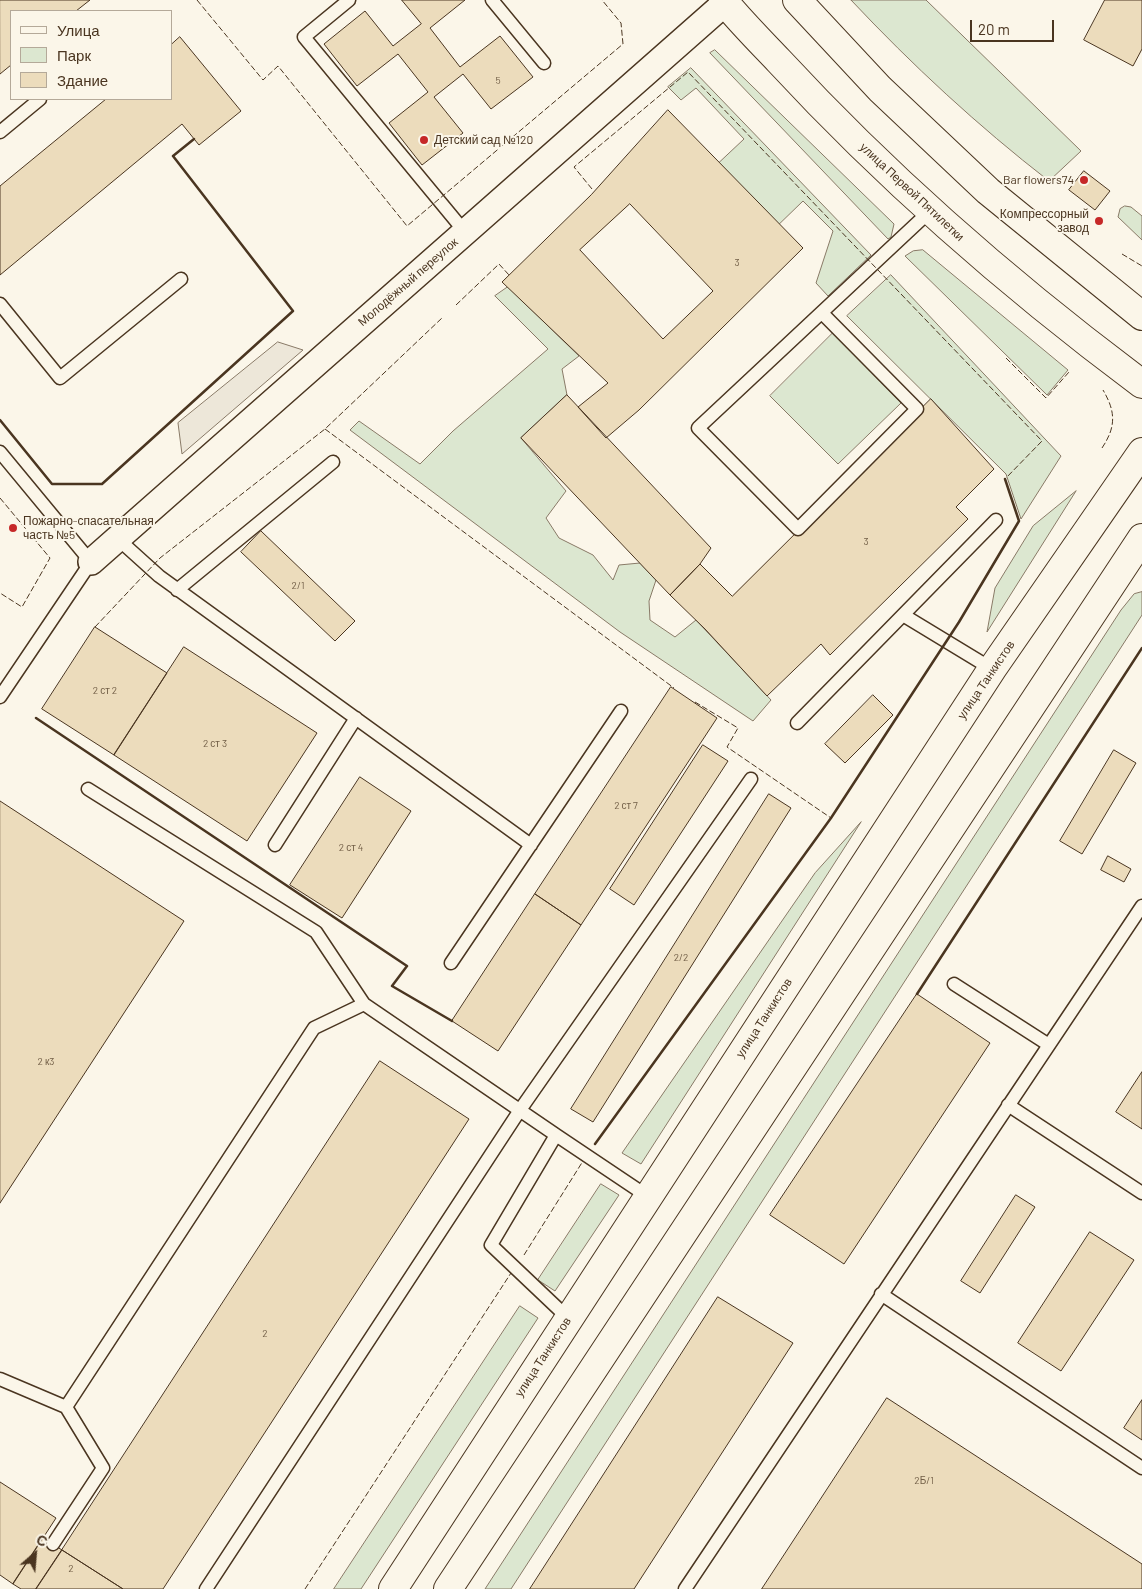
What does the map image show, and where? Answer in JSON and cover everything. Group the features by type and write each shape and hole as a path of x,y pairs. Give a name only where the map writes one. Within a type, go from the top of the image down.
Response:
{"main road":[{"path":"797,0 880,89 988,191 1142,316"},
{"name":"улица Первой Пятилетки","path":"724,1 824,110 929,212 1099,352 1142,384"},
{"name":"улица Танкистов","path":"393,1589 647,1196 992,669 1142,452"},
{"path":"448,1589 1139,549"}],"street":[{"name":"Молодёжный переулок","path":"92,562 724,1"}],"lane":[{"path":"349,0 304,36 465,232"},
{"path":"492,0 544,64"},
{"path":"0,132 39,100"},
{"path":"822,313 917,409 798,528 698,428 929,212"},
{"path":"0,304 60,378 181,279"},
{"path":"0,452 92,562 0,697"},
{"path":"177,590 333,462"},
{"path":"797,724 996,520"},
{"path":"118,539 177,590 531,845"},
{"path":"903,615 992,669"},
{"path":"451,963 621,711"},
{"path":"276,845 356,718"},
{"path":"206,1589 520,1110 751,778"},
{"path":"88,789 316,932 364,1004 647,1196"},
{"path":"685,1589 1142,906"},
{"path":"954,984 1049,1045"},
{"path":"66,1407 314,1028 364,1004"},
{"path":"1008,1105 1142,1193"},
{"path":"556,1135 491,1245 568,1318"},
{"path":"881,1294 1142,1468"},
{"path":"0,1378 66,1407 104,1468 53,1544"}],"green space":[{"path":"851,0 926,0 1081,151 1049,181 946,94"},
{"path":"715,50 894,224 891,237 888,239 710,53"},
{"path":"691,68 871,255 828,296 816,283 833,231 803,201 771,232 711,170 744,139 696,88 681,100 668,87"},
{"path":"1125,206 1131,207 1142,216 1142,240 1118,217 1120,209"},
{"path":"923,250 1068,370 1047,395 905,256 913,251"},
{"path":"891,275 1061,456 1021,519 1006,474 847,316"},
{"path":"508,287 579,356 562,369 567,395 521,438 566,491 546,518 559,538 593,555 613,580 619,565 640,563 656,580 649,601 650,620 675,637 696,620 771,700 753,721 620,632 350,430 359,421 420,464 453,431 548,349 495,296"},
{"path":"833,333 901,403 838,464 770,396"},
{"path":"1076,491 987,632 995,588 1033,526"},
{"path":"1142,592 1142,615 511,1589 485,1589 1121,610 1134,594"},
{"path":"861,822 641,1164 622,1153 815,873"},
{"path":"601,1184 619,1195 555,1291 538,1280"},
{"path":"520,1306 538,1318 361,1589 334,1589"}],"shaded area":[{"path":"278,342 303,350 182,454 178,423"}],"building":[{"path":"0,0 90,0 77,10 10,10 10,66 0,74"},
{"path":"402,0 465,0 430,28 460,67 500,36 533,77 491,109 463,74 434,97 463,133 422,165 389,123 428,92 398,54 357,86 324,44 365,11 393,46 421,24"},
{"path":"1105,0 1142,0 1142,49 1133,66 1084,40"},
{"path":"180,37 241,111 199,145 182,124 0,275 0,186 105,100 172,100 172,44"},
{"path":"668,110 803,248 639,410 606,438 578,407 608,383 502,282 591,195","holes":["630,204 713,291 663,339 580,250"]},
{"path":"1084,171 1110,191 1095,210 1069,190"},
{"path":"567,395 711,548 700,564 670,595 521,438"},
{"path":"931,399 994,469 956,507 968,519 830,655 821,644 767,696 705,629 670,595 700,564 732,596"},
{"path":"261,531 355,621 335,641 241,552"},
{"path":"95,627 167,673 114,755 42,709"},
{"path":"184,647 317,733 247,841 114,755"},
{"path":"671,687 717,718 581,925 535,894"},
{"path":"873,695 893,715 845,763 825,744"},
{"path":"703,745 728,761 634,905 610,889"},
{"path":"1114,750 1136,763 1082,854 1060,841"},
{"path":"360,777 411,811 342,918 290,885"},
{"path":"769,794 791,808 593,1122 571,1109"},
{"path":"0,801 184,921 0,1203"},
{"path":"1108,856 1131,869 1124,882 1101,870"},
{"path":"535,894 581,925 498,1051 452,1021"},
{"path":"917,994 990,1043 844,1264 770,1215"},
{"path":"380,1061 469,1119 163,1589 123,1589 62,1550"},
{"path":"1142,1072 1142,1129 1116,1112"},
{"path":"1016,1195 1035,1207 980,1293 961,1281"},
{"path":"1090,1232 1134,1260 1061,1371 1018,1343"},
{"path":"718,1297 793,1343 634,1589 530,1589"},
{"path":"887,1398 1142,1564 1142,1589 762,1589"},
{"path":"1142,1400 1142,1440 1124,1428"},
{"path":"0,1482 56,1518 13,1584 0,1575"},
{"path":"43,1538 62,1550 36,1589 21,1589 13,1584"},
{"path":"62,1550 123,1589 36,1589"}],"fence":[{"path":"197,0 263,80 278,66 407,226 623,44 621,23 602,0"},
{"path":"592,189 574,167 688,72 1042,441 1005,479"},
{"path":"1122,254 1142,266"},
{"path":"456,305 499,264 509,275"},
{"path":"95,627 160,558 325,429 442,318"},
{"path":"1006,358 1046,398 1069,372"},
{"path":"1102,448 1110,433 1113,419 1110,405 1103,390"},
{"path":"325,429 674,688"},
{"path":"0,498 50,558 22,607 0,593"},
{"path":"695,702 738,728 727,747 831,818"},
{"path":"524,1255 583,1161"},
{"path":"305,1589 511,1273"}],"wall":[{"path":"0,420 52,484 102,484 293,311 173,156 194,139"},
{"path":"595,1144 831,818 959,622 1019,521 1005,479"},
{"path":"917,994 1142,648"},
{"path":"36,718 407,966 392,986 452,1021"}],"place":[{"name":"Детский сад №120","path":"424,140"},
{"name":"Bar flowers74","path":"1084,180"},
{"name":"Компрессорный завод","path":"1099,221"},
{"name":"Пожарно-спасательная часть №5","path":"13,528"}]}
